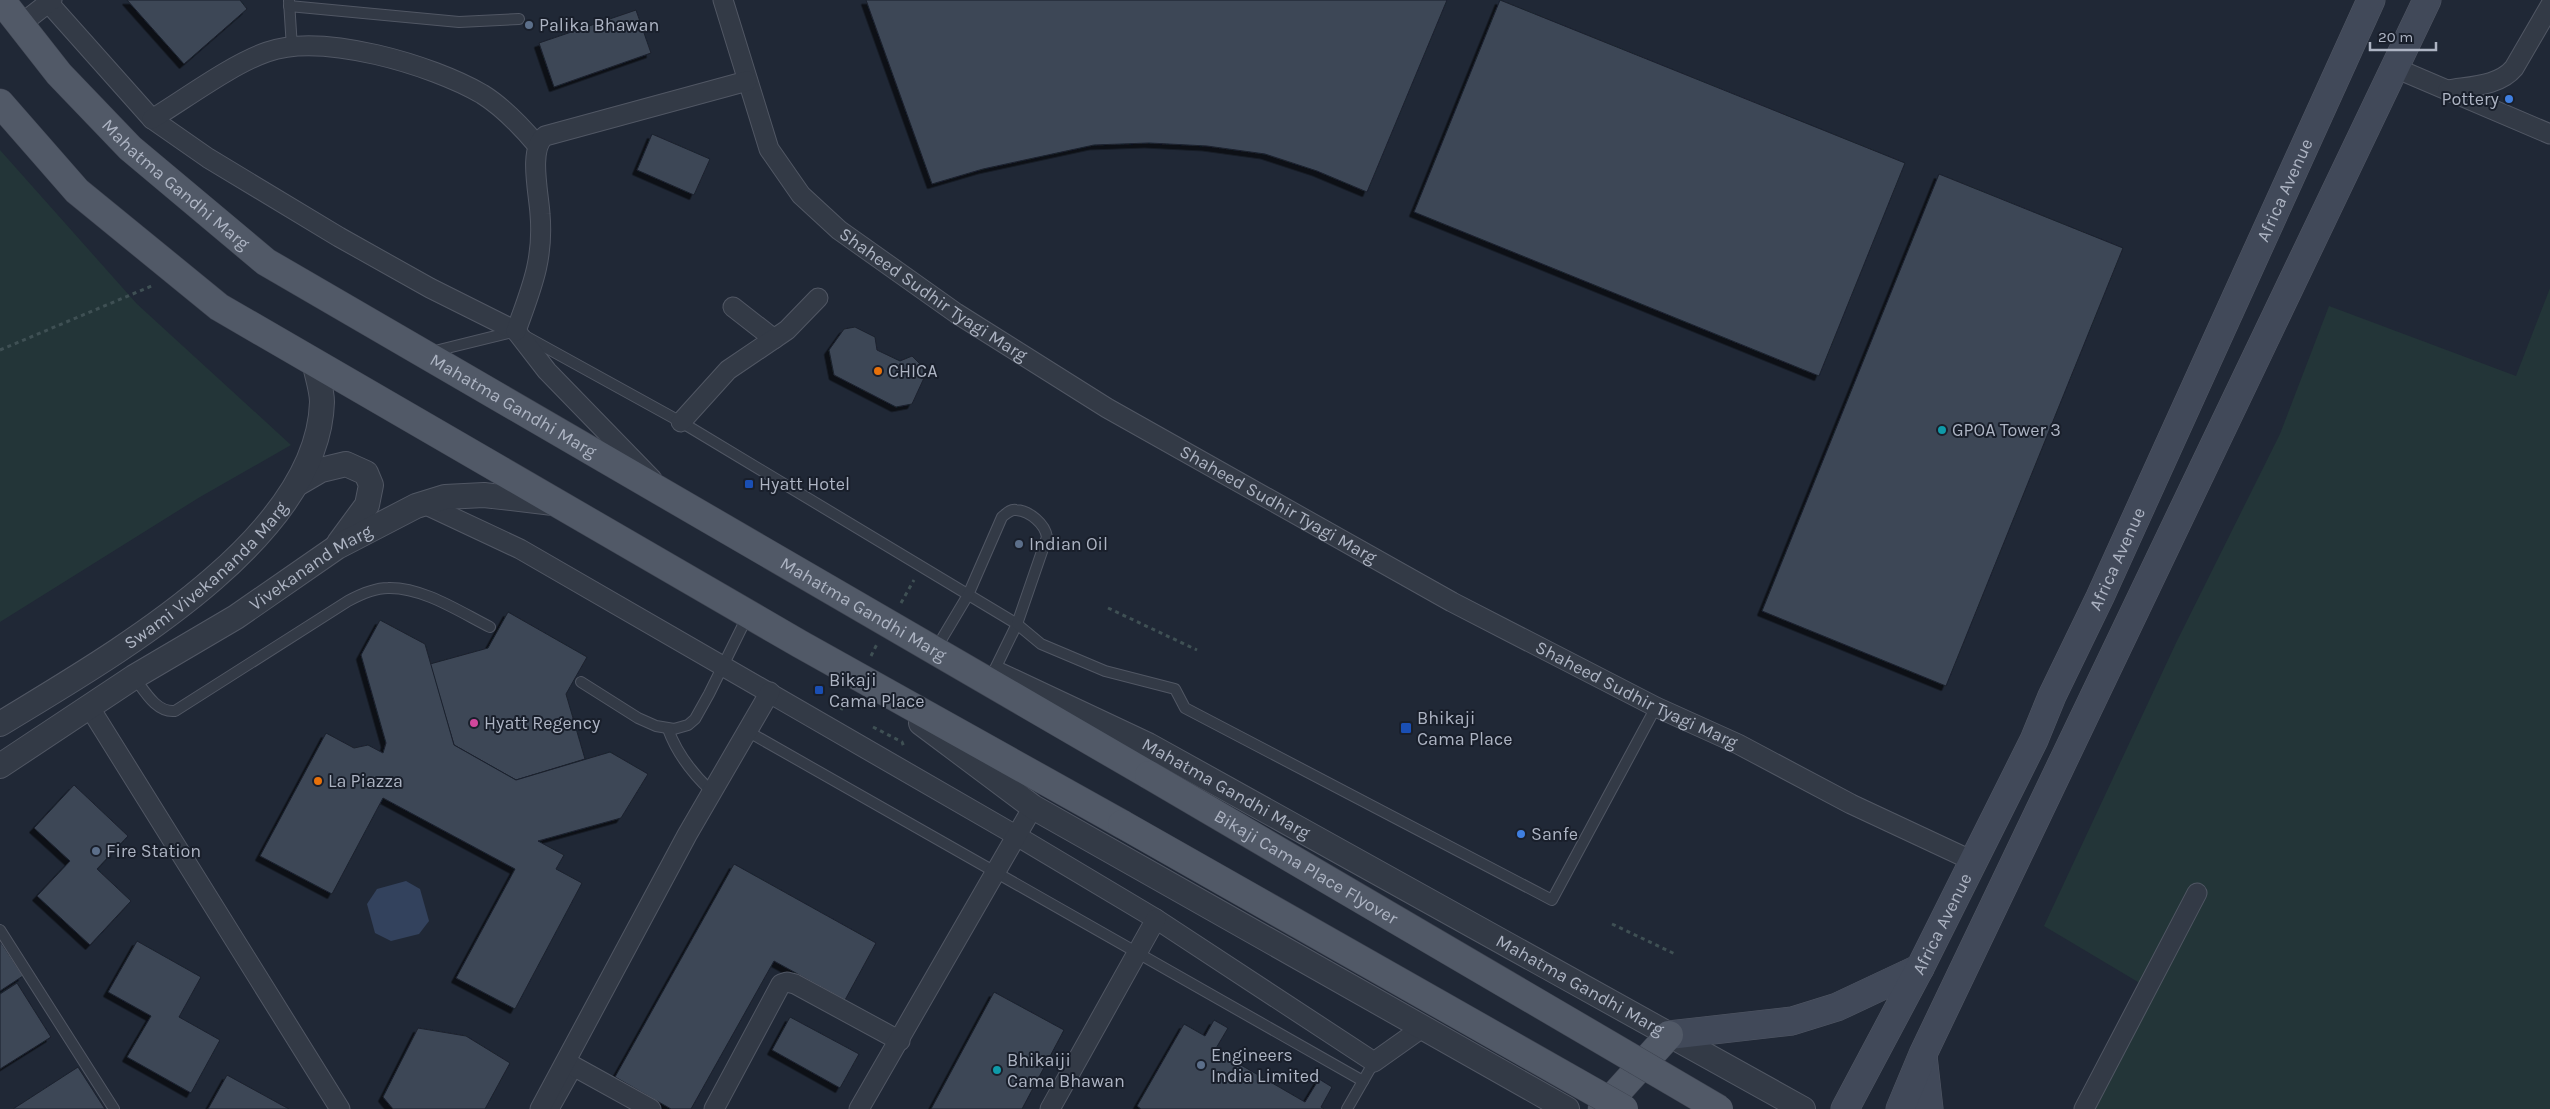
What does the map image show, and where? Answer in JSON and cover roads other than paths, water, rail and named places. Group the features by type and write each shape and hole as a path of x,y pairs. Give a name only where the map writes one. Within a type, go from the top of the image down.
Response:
{"main road":[{"name":"Mahatma Gandhi Marg","path":"1,0 59,74 130,148 266,262 890,625"},
{"name":"Africa Avenue","path":"1845,1109 1975,862 2034,740 2052,696 2100,597 2371,0"},
{"name":"Africa Avenue","path":"1900,1109 1923,1054 2393,67 2427,0"},
{"path":"0,102 77,191 219,308 748,615 867,668 1122,824 1624,1109"},
{"name":"Bikaji Cama Place Flyover","path":"890,625 1719,1109"},
{"path":"1602,1109 1670,1035 1792,1021 1837,1007 1920,968"},
{"path":"1923,1054 1929,1109"}],"street":[{"name":"Shaheed Sudhir Tyagi Marg","path":"723,0 770,149 801,195 839,230 956,313 1107,408 1214,470 1452,602 1656,707 1738,744 1850,804 1975,862"},
{"path":"21,24 49,1 152,119 208,158 339,237 430,288 516,331 547,371 668,496"},
{"path":"2448,90 2496,82 2507,77 2550,6"},
{"path":"152,119 230,71 267,52 309,45 385,56 438,73 482,94 515,120 537,145"},
{"path":"2393,67 2550,134"},
{"path":"516,331 541,254 542,230 535,156 537,145 545,136 747,81"},
{"path":"681,422 728,370 787,330 818,298"},
{"path":"733,307 774,339"},
{"name":"Swami Vivekananda Marg","path":"0,724 78,676 198,594 268,526 297,484 313,451 319,427 322,400 315,365"},
{"path":"297,484 321,470 346,464 366,473 371,485 367,505 337,547"},
{"name":"Vivekanand Marg","path":"90,708 134,677 236,618 337,547 424,504 446,497 484,495 553,502"},
{"path":"424,504 520,549 1017,836 1156,919 1374,1062 1422,1028"},
{"name":"Mahatma Gandhi Marg","path":"890,625 1148,745 1803,1109"},
{"path":"867,668 1033,807 1567,1109"},
{"path":"540,1109 572,1065 711,791 770,692"},
{"path":"0,766 90,708 340,1109"},
{"path":"859,1109 900,1041 1033,807"},
{"path":"2084,1109 2197,893"},
{"path":"1050,1109 1156,919"},
{"path":"714,1109 781,984 787,982 795,984 900,1041"},
{"path":"572,1065 651,1109"}],"lane":[{"path":"292,48 289,3 459,22 519,19"},
{"path":"423,354 516,331 681,422 1017,624 1041,644 1105,671 1175,689 1185,708 1552,900 1656,707"},
{"path":"937,647 968,595 1002,517 1011,510 1017,510 1043,524 1047,537 1017,624 993,672"},
{"path":"134,677 154,702 164,709 175,711 348,601 374,589 389,587 422,595 490,627"},
{"path":"581,682 638,718 668,729 688,725 695,719 748,615"},
{"path":"668,729 673,744 693,774 711,791"},
{"path":"747,731 1363,1081"},
{"path":"0,930 114,1109"},
{"path":"1347,1109 1374,1062"},
{"path":"554,1109 572,1065"}],"water":[{"path":"406,881 420,889 429,921 419,934 391,941 375,933 367,904 377,889"}],"place":[{"name":"Palika Bhawan","path":"529,25"},
{"name":"Pottery","path":"2509,99"},
{"name":"CHICA","path":"878,371"},
{"name":"GPOA Tower 3","path":"1942,430"},
{"name":"Hyatt Hotel","path":"749,484"},
{"name":"Indian Oil","path":"1019,544"},
{"name":"Bikaji Cama Place","path":"819,690"},
{"name":"Hyatt Regency","path":"474,723"},
{"name":"Bhikaji Cama Place","path":"1406,728"},
{"name":"La Piazza","path":"318,781"},
{"name":"Sanfe","path":"1521,834"},
{"name":"Fire Station","path":"96,851"},
{"name":"Engineers India Limited","path":"1201,1065"},
{"name":"Bhikaiji Cama Bhawan","path":"997,1070"}]}
